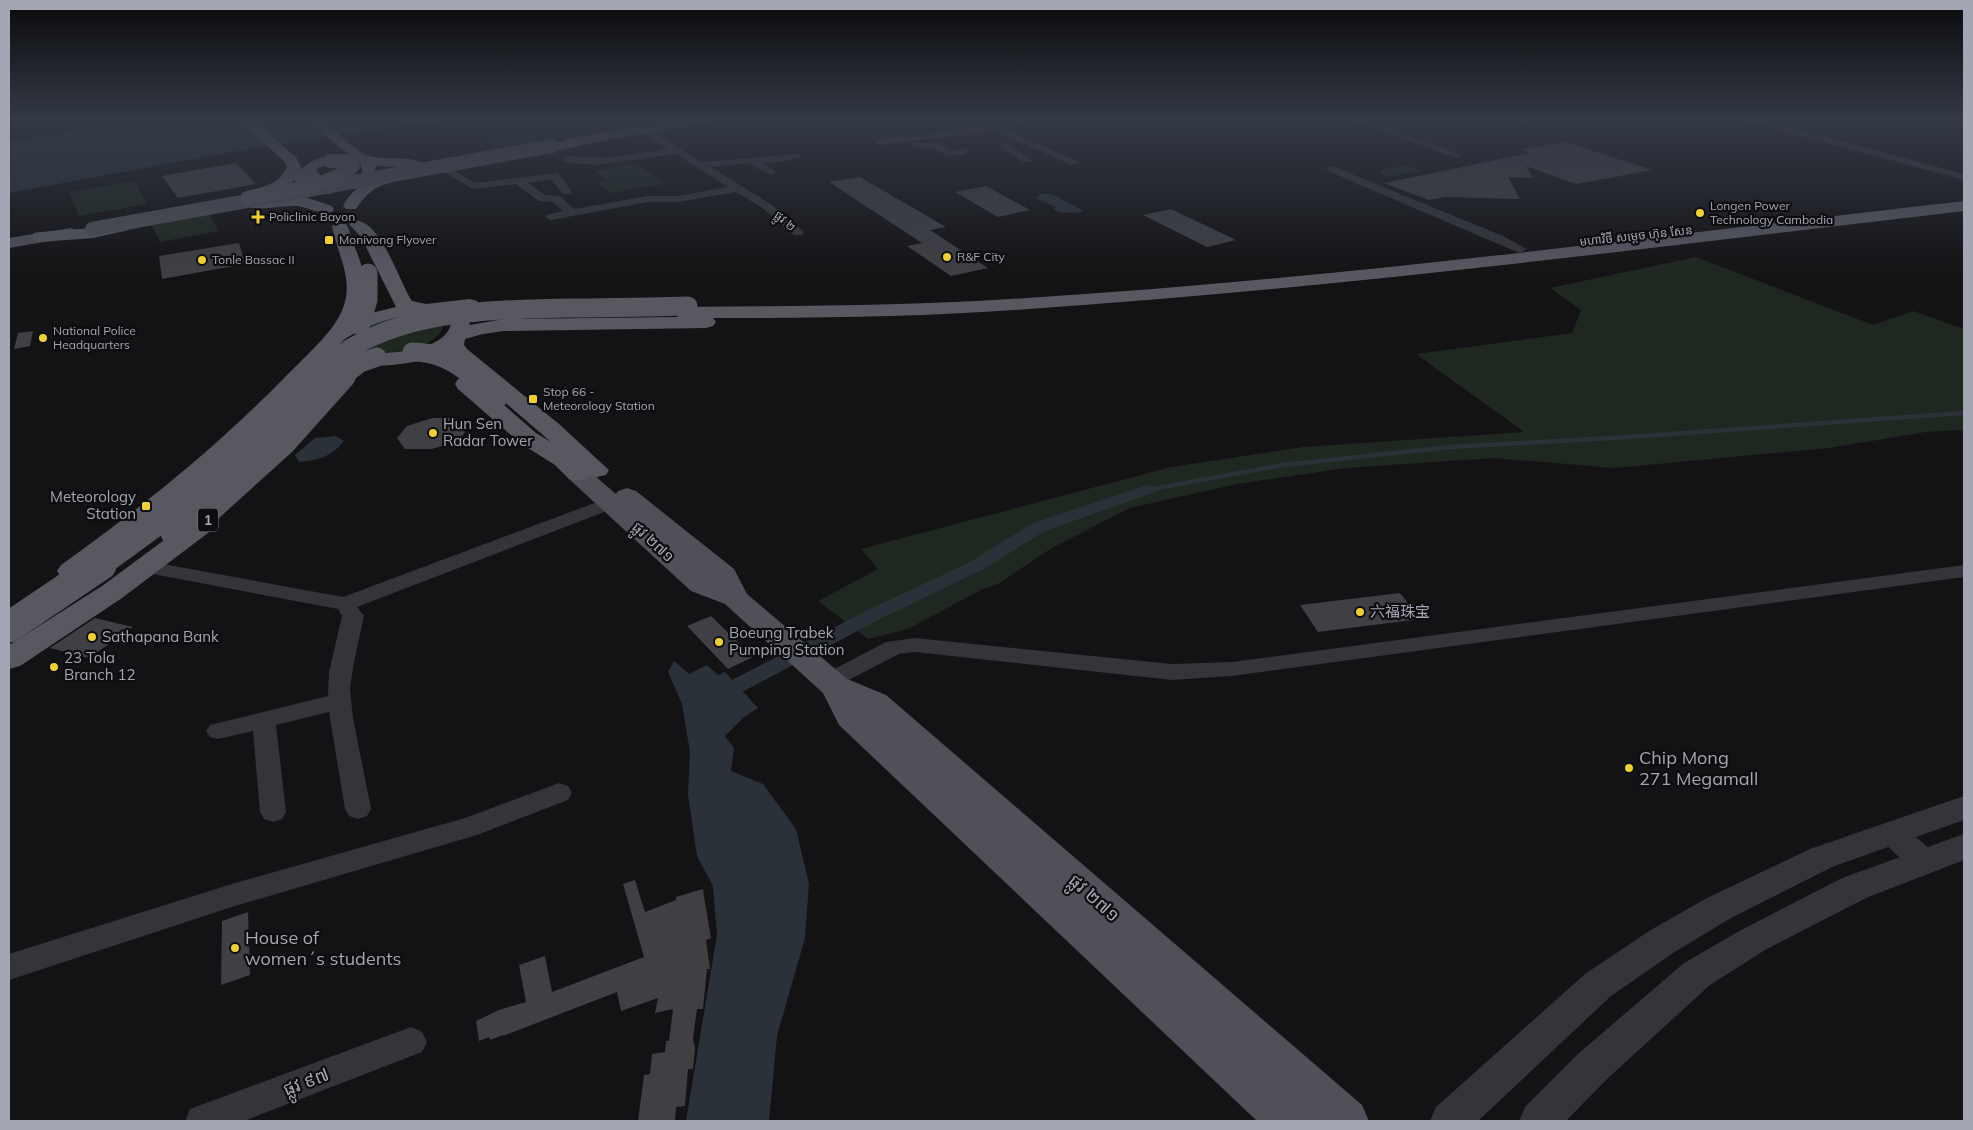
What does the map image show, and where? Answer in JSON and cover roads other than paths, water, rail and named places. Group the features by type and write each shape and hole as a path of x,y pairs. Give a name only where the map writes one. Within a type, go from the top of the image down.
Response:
{"highway":[{"path":"246,199 286,181 291,177 291,172"},
{"path":"296,172 326,209"},
{"path":"310,172 351,219 368,234 388,268 404,306 448,320 456,333 454,345 459,353 551,429 577,455 588,472"},
{"path":"40,237 93,232 329,180 348,172"},
{"path":"367,172 350,195 351,238 372,272 382,308 391,316"},
{"path":"423,172 373,184 355,196 351,219 343,240 358,274 358,282 354,306 333,350 348,358 366,361 425,356 437,359 528,438 588,472"},
{"path":"246,199 291,200 312,203 351,219"},
{"name":"មហាវិថី សម្តេច ហ៊ុន សែន","path":"1342,273 1520,249 1964,199"},
{"name":"មហាវិថី សម្តេច ហ៊ុន សែន","path":"1342,273 1964,206"},
{"path":"360,326 368,304 372,272"},
{"path":"456,333 499,325 947,294 1193,287 1246,293 1342,273"},
{"path":"9,627 137,561 271,443 351,357 380,340 423,326 492,315 533,313 680,312 833,321 890,311 1029,312 1193,287 1225,274 1342,273"},
{"path":"9,613 83,562 157,506 233,442 354,325 375,317 421,311 521,304 637,303 680,312"},
{"path":"137,561 169,506 244,443 337,340 360,326 391,316 421,311"},
{"name":"1","path":"9,659 65,624 137,561 219,511 246,490 296,443 327,409 356,372 367,365 438,347 456,333"},
{"path":"9,642 137,561 210,510 284,443 346,372 360,363 428,352 445,356 539,433 556,455"},
{"path":"157,506 219,511"},
{"path":"83,562 137,561"}],"main road":[{"path":"91,228 400,172"},
{"path":"9,243 402,172"},
{"name":"ផ្លូវ ២៧១","path":"588,472 619,500 701,585 735,598 829,681 875,703 1346,1121"},
{"name":"ផ្លូវ ២៧១","path":"829,681 851,717 1290,1121"}],"street":[{"path":"448,172 473,186 519,182 554,176 568,192"},
{"name":"ផ្លូវ ២","path":"712,172 768,207 798,232"},
{"path":"1339,172 1500,238 1520,249"},
{"path":"1944,172 1964,177"},
{"path":"519,182 543,199 556,198 571,213"},
{"path":"551,217 648,199 678,199 739,188"},
{"path":"137,561 345,604 619,500"},
{"path":"829,681 894,647 915,645 1172,672 1232,669 1964,571"},
{"path":"345,604 353,616 339,686 347,755 357,795 358,809"},
{"path":"218,731 340,701"},
{"path":"264,721 273,812"},
{"path":"9,967 311,872 447,834 534,804 559,792"},
{"path":"1450,1121 1598,985 1661,942 1718,908 1821,858 1964,808"},
{"path":"1890,833 1924,860"},
{"path":"1538,1121 1600,1059 1697,974 1753,940 1854,888 1924,860 1964,847"},
{"name":"ផ្លូវ ៩៧","path":"202,1121 411,1042"}],"waterway":[{"path":"1147,490 1283,465 1451,447 1629,437 1964,413"},
{"path":"737,686 873,615 976,566 1039,527 1147,490"}],"place":[{"name":"Longen Power Technology Cambodia","path":"1700,213"},
{"name":"Policlinic Bayon","path":"258,217"},
{"name":"Monivong Flyover","path":"329,240"},
{"name":"R&F City","path":"947,257"},
{"name":"Tonle Bassac II","path":"202,260"},
{"name":"National Police Headquarters","path":"43,338"},
{"name":"Stop 66 - Meteorology Station","path":"533,399"},
{"name":"Hun Sen Radar Tower","path":"433,433"},
{"name":"Meteorology Station","path":"146,506"},
{"name":"六福珠宝","path":"1360,612"},
{"name":"Sathapana Bank","path":"92,637"},
{"name":"Boeung Trabek Pumping Station","path":"719,642"},
{"name":"23 Tola Branch 12","path":"54,667"},
{"name":"Chip Mong 271 Megamall","path":"1629,768"},
{"name":"House of women´s students","path":"235,948"}]}
